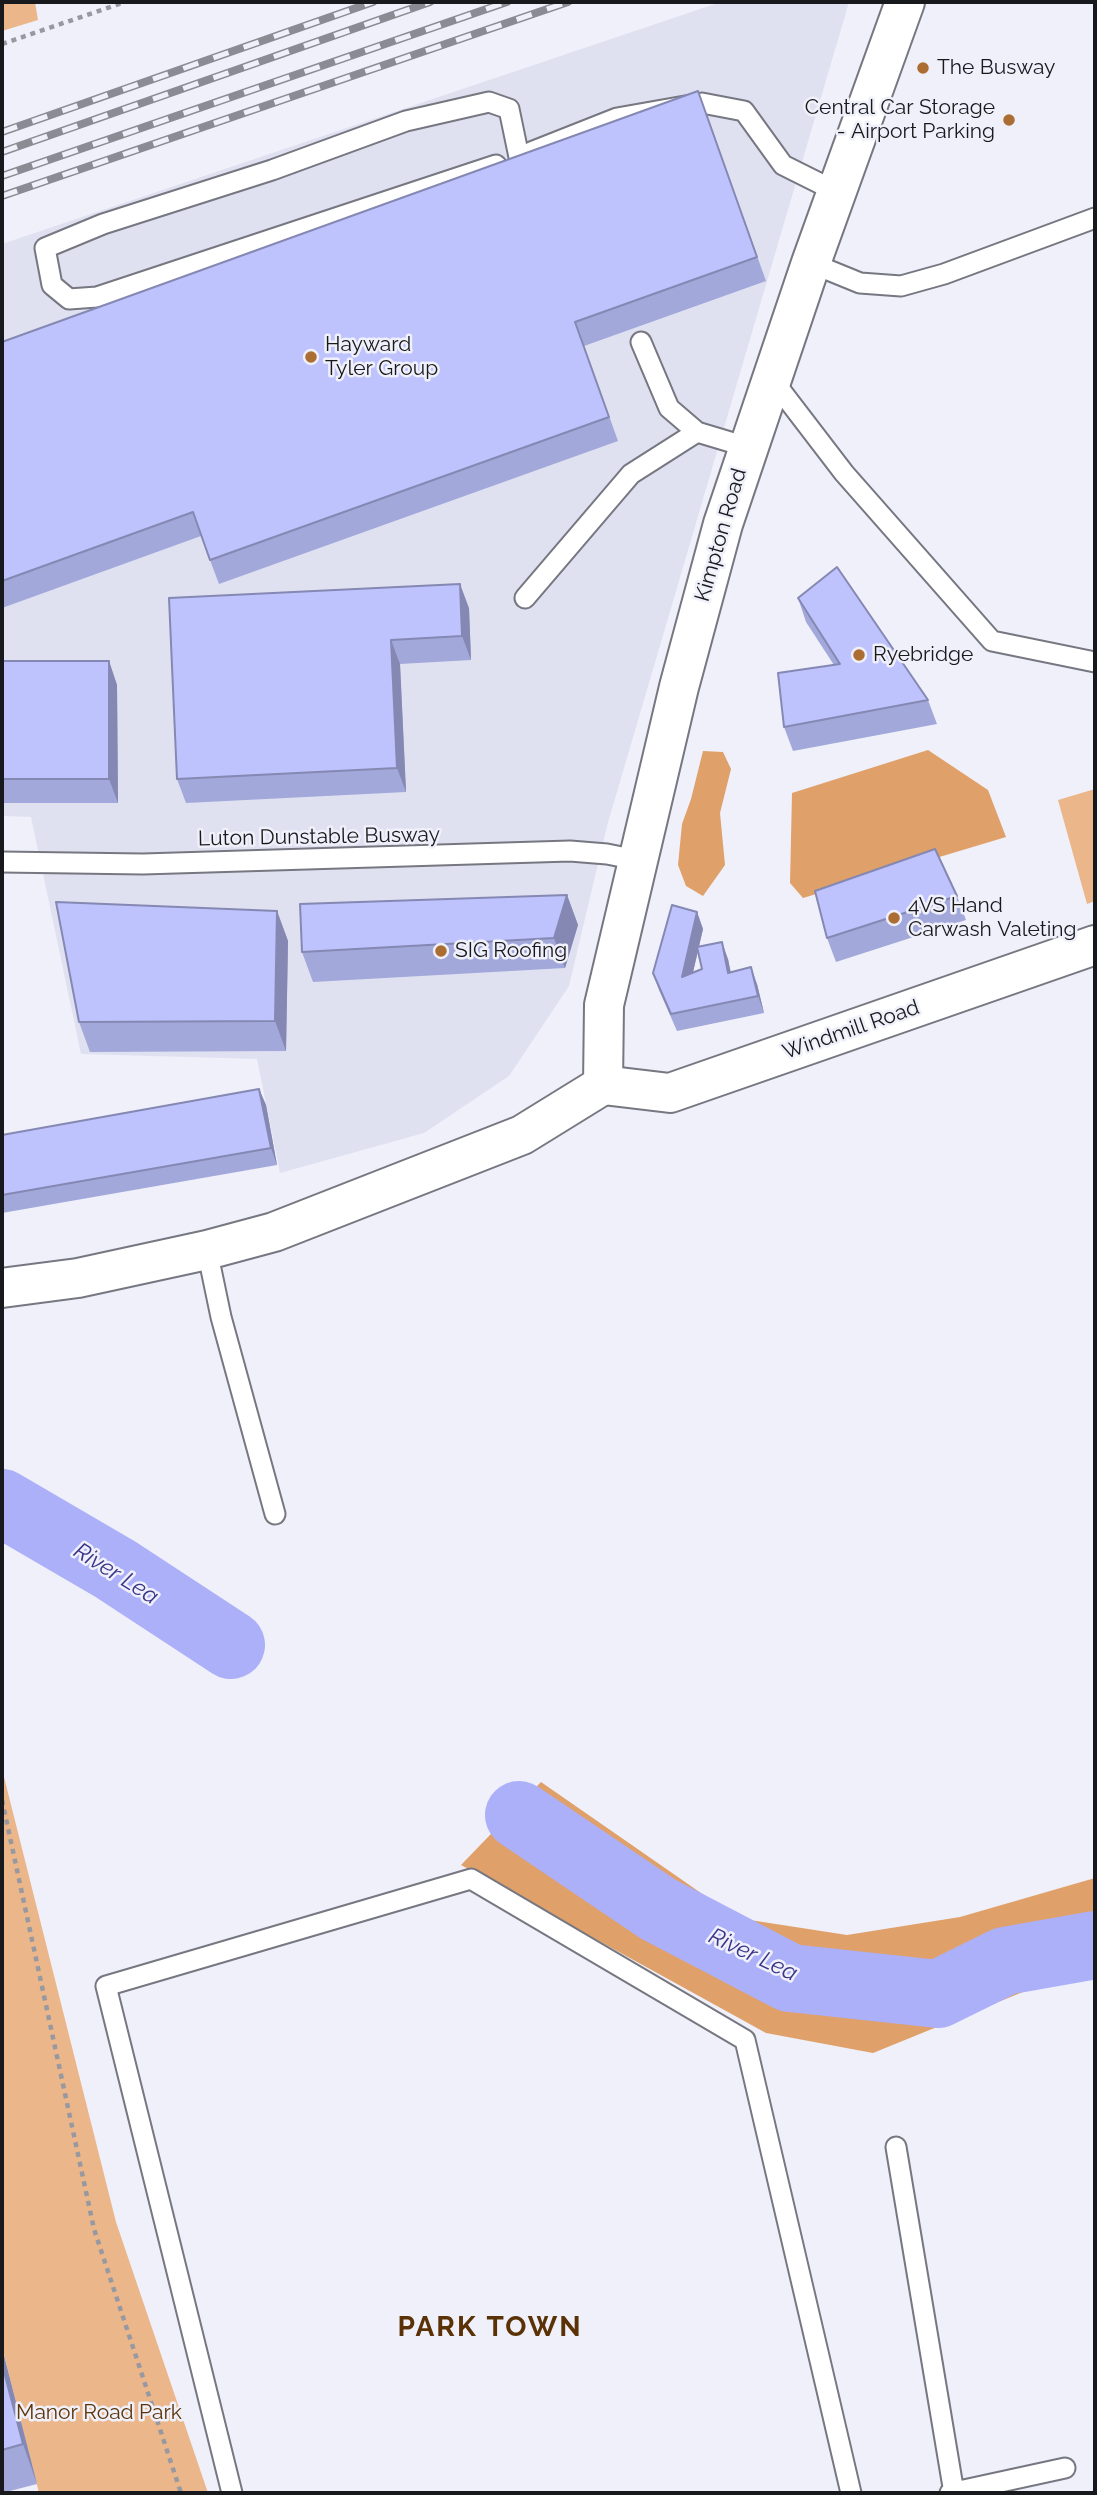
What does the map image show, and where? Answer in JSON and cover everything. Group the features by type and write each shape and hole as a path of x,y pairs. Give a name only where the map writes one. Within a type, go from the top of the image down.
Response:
{"main road":[{"name":"Kimpton Road","path":"603,1086 604,1005 683,674 723,524 811,263 905,2"},
{"name":"Windmill Road","path":"603,1086 670,1093 1095,945"},
{"path":"2,1288 78,1278 274,1233 522,1135 603,1086"}],"lane":[{"path":"519,157 509,109 488,102 406,121 272,170 103,224 45,248 52,285 69,299 97,297 519,157 617,118 702,103 744,111 783,165 837,192"},
{"path":"811,263 860,283 901,286 944,274 1095,218"},
{"path":"641,342 669,408 696,432 747,447"},
{"path":"772,379 844,473 992,641 1095,663"},
{"path":"525,598 631,474 696,432"},
{"name":"Luton Dunstable Busway","path":"2,862 156,864 570,852 607,854 637,860"},
{"path":"207,1250 221,1317 275,1514"},
{"path":"232,2493 106,1986 471,1879 745,2040 851,2493"},
{"path":"896,2147 952,2493 1065,2468"}],"path":[{"path":"2,44 125,2"},
{"path":"2,1800 94,2229 181,2493"}],"shaded area":[{"path":"721,2 849,2 607,826 569,986 509,1076 424,1133 280,1173 257,1059 81,1054 31,817 2,816 2,244"},
{"path":"928,750 988,790 1006,837 803,898 790,883 792,793"},
{"path":"703,751 723,752 731,769 720,813 725,865 703,896 686,886 678,865 682,824"},
{"path":"541,1782 737,1918 847,1935 960,1917 1095,1878 1095,1968 1067,1974 873,2053 766,2033 461,1865"}],"green space":[{"path":"2,2 35,2 38,20 2,31"},
{"path":"1095,789 1095,901 1087,904 1058,800"},
{"name":"Manor Road Park","path":"2,1769 116,2222 208,2493 39,2493 2,2347"}],"building":[{"name":"Hayward Tyler Group","path":"698,91 757,257 575,322 609,417 210,560 193,512 2,581 2,342"},
{"name":"Ryebridge","path":"837,567 928,700 784,727 778,673 840,664 798,598"},
{"path":"460,584 462,636 391,640 397,768 177,779 169,598"},
{"path":"2,661 109,661 109,779 2,779"},
{"path":"935,849 957,896 827,938 815,891"},
{"path":"567,895 554,938 302,952 300,904"},
{"path":"56,902 277,911 275,1021 79,1022"},
{"path":"672,905 697,912 682,977 702,969 697,947 722,942 728,973 751,967 758,996 671,1014 653,973"},
{"path":"259,1089 271,1148 2,1195 2,1135"},
{"path":"2,2364 23,2444 2,2450"}],"waterway":[{"name":"River Lea","path":"2,1503 115,1569 231,1645"},
{"name":"River Lea","path":"519,1815 658,1909 790,1978 938,1994 1005,1961 1095,1945"}],"railway":[{"path":"2,132 373,2"},
{"path":"2,152 430,2"},
{"path":"2,176 507,2"},
{"path":"2,196 568,2"}],"place":[{"name":"The Busway","path":"923,68"},
{"name":"Central Car Storage - Airport Parking","path":"1009,120"},
{"name":"Hayward Tyler Group","path":"311,357"},
{"name":"Ryebridge","path":"859,655"},
{"name":"4VS Hand Carwash Valeting","path":"894,918"},
{"name":"SIG Roofing","path":"441,951"}],"district":[{"name":"PARK TOWN","path":"490,2328"}]}
